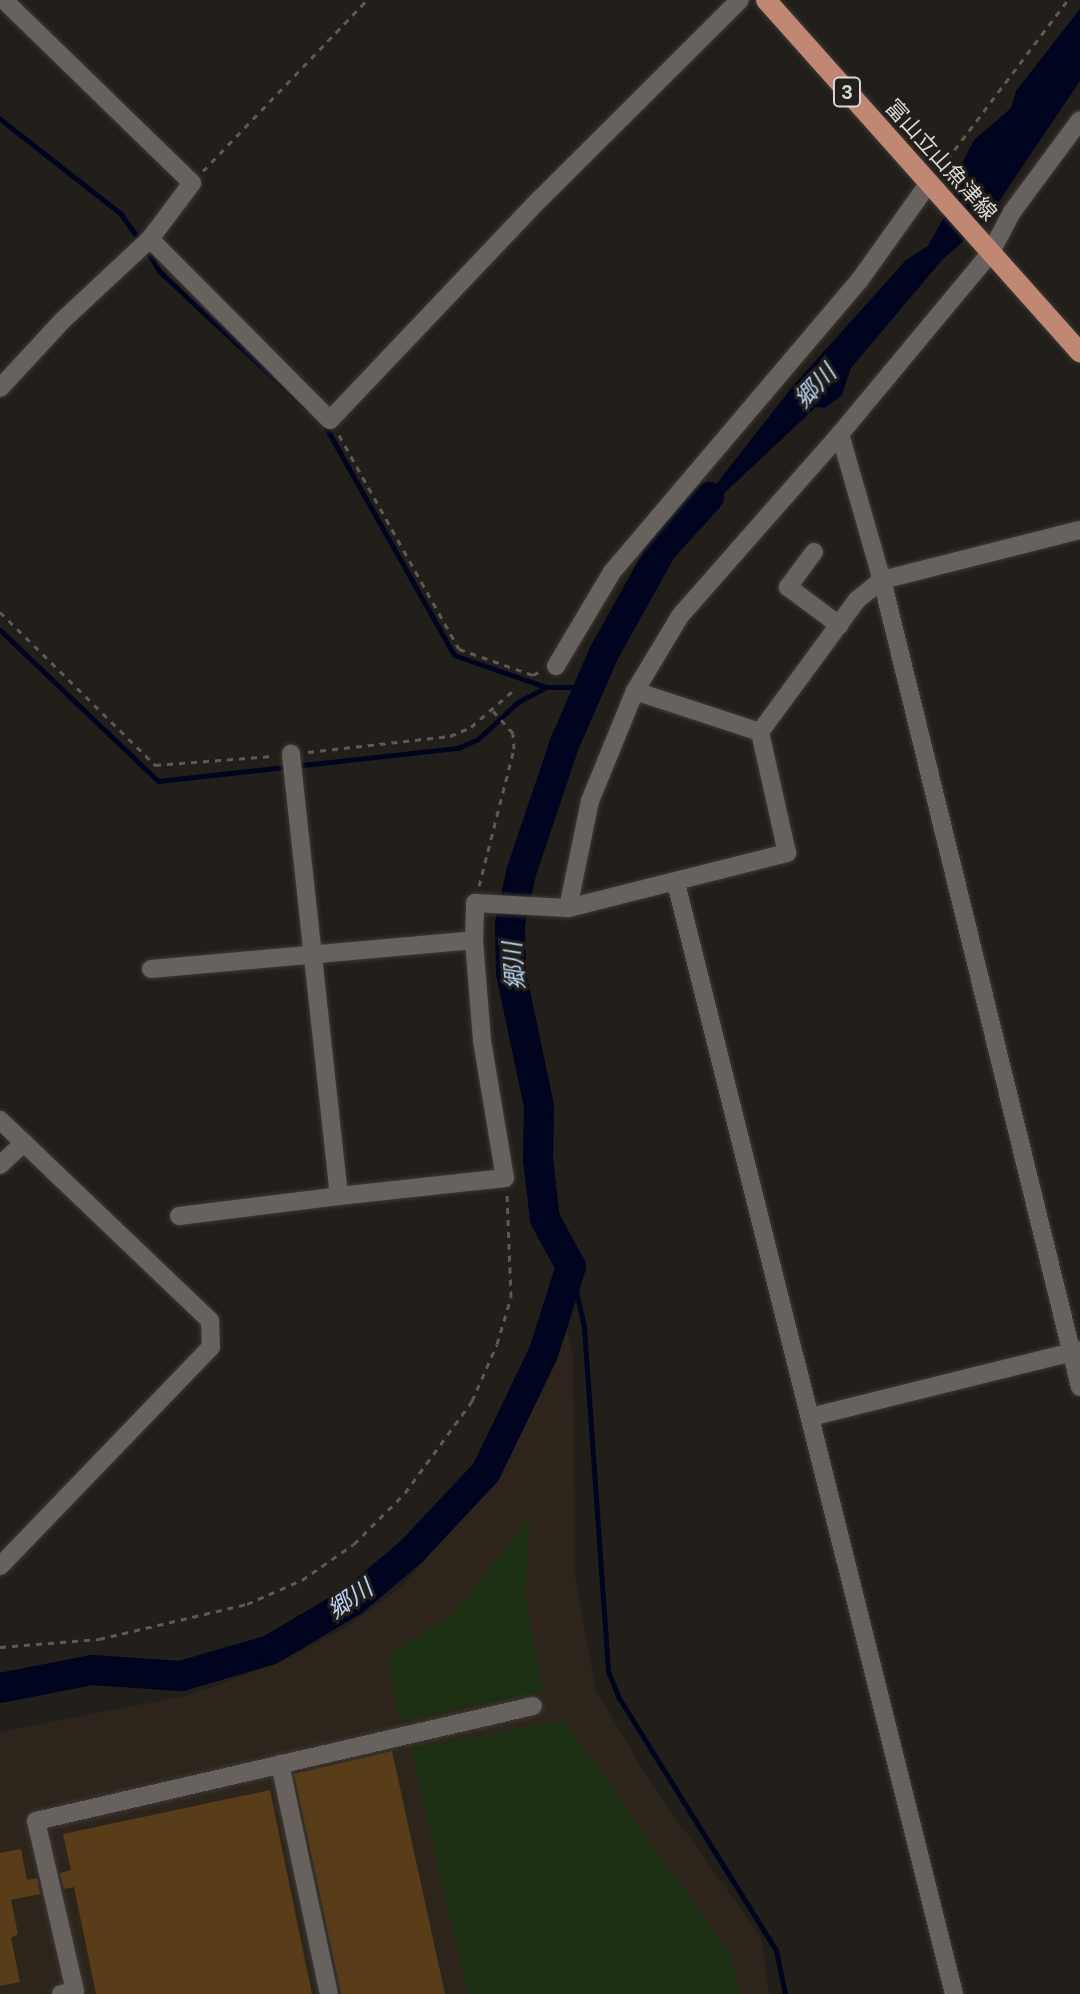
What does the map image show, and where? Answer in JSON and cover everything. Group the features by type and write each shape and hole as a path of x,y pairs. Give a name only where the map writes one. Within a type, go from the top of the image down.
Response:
{"main road":[{"name":"富山立山魚津線","path":"766,0 1080,353"}],"street":[{"path":"0,388 62,321 150,239 192,183 4,0"},
{"path":"150,239 330,420 540,199 740,0"},
{"path":"568,908 590,801 635,691 680,616 840,434 987,248 1080,120"},
{"path":"556,666 612,572 859,281 929,183"},
{"path":"840,434 882,580 1075,1352 1080,1387"},
{"path":"179,1216 505,1178 482,1040 474,940 475,903 568,908 787,853 760,732 839,625 882,580 1080,530"},
{"path":"814,552 788,587 839,625"},
{"path":"635,691 760,732"},
{"path":"291,754 339,1196"},
{"path":"676,883 954,1994"},
{"path":"151,969 474,940"},
{"path":"0,1120 210,1321 211,1347 0,1566"},
{"path":"0,1165 24,1143"},
{"path":"810,1417 1075,1352"},
{"path":"71,1993 36,1821 533,1706"},
{"path":"280,1764 329,1994"}],"path":[{"path":"192,183 367,0"},
{"path":"929,183 1068,0"},
{"path":"330,420 459,649 533,675 556,666"},
{"path":"0,612 155,765 450,736 492,710 515,689"},
{"path":"475,903 514,749 513,733 492,710"},
{"path":"0,1647 99,1639 247,1604 302,1580 354,1544 405,1493 472,1401 497,1344 511,1297 512,1238 505,1178"}],"shaded area":[{"path":"566,1325 573,1356 575,1577 596,1691 652,1785 761,1937 769,1994 0,1994 0,1732 190,1695 283,1661 348,1626 403,1585 465,1514 521,1432"}],"green space":[{"path":"530,1518 525,1597 543,1692 399,1721 388,1656 453,1613"},
{"path":"564,1720 730,1954 740,1994 468,1994 411,1748"}],"water":[{"path":"1080,9 1080,81 985,222 942,260 851,368 842,395 825,408 816,407 668,546 793,386 906,260 928,246 954,199 954,179 974,140 1011,108 1016,91"}],"building":[{"path":"392,1751 445,1994 341,1994 294,1774"},
{"path":"270,1790 312,1994 96,1994 74,1887 64,1889 60,1873 71,1870 63,1834"},
{"path":"21,1849 27,1880 37,1878 40,1894 11,1900 18,1934 11,1938 20,1982 0,1986 0,1853"}],"waterway":[{"path":"0,119 121,214 140,241"},
{"path":"146,249 160,272 306,408"},
{"path":"325,426 454,655 546,687 589,687"},
{"name":"郷川","path":"0,1688 92,1670 181,1676 270,1650 353,1601 412,1551 486,1472 543,1354 571,1267 545,1219 538,1159 539,1106 511,973 510,924 521,873 564,745 604,653 662,549 709,497"},
{"path":"0,630 158,781 458,748 478,739 518,702 544,688"},
{"path":"571,1267 584,1327 608,1671 619,1698 776,1950 785,1994"}]}
